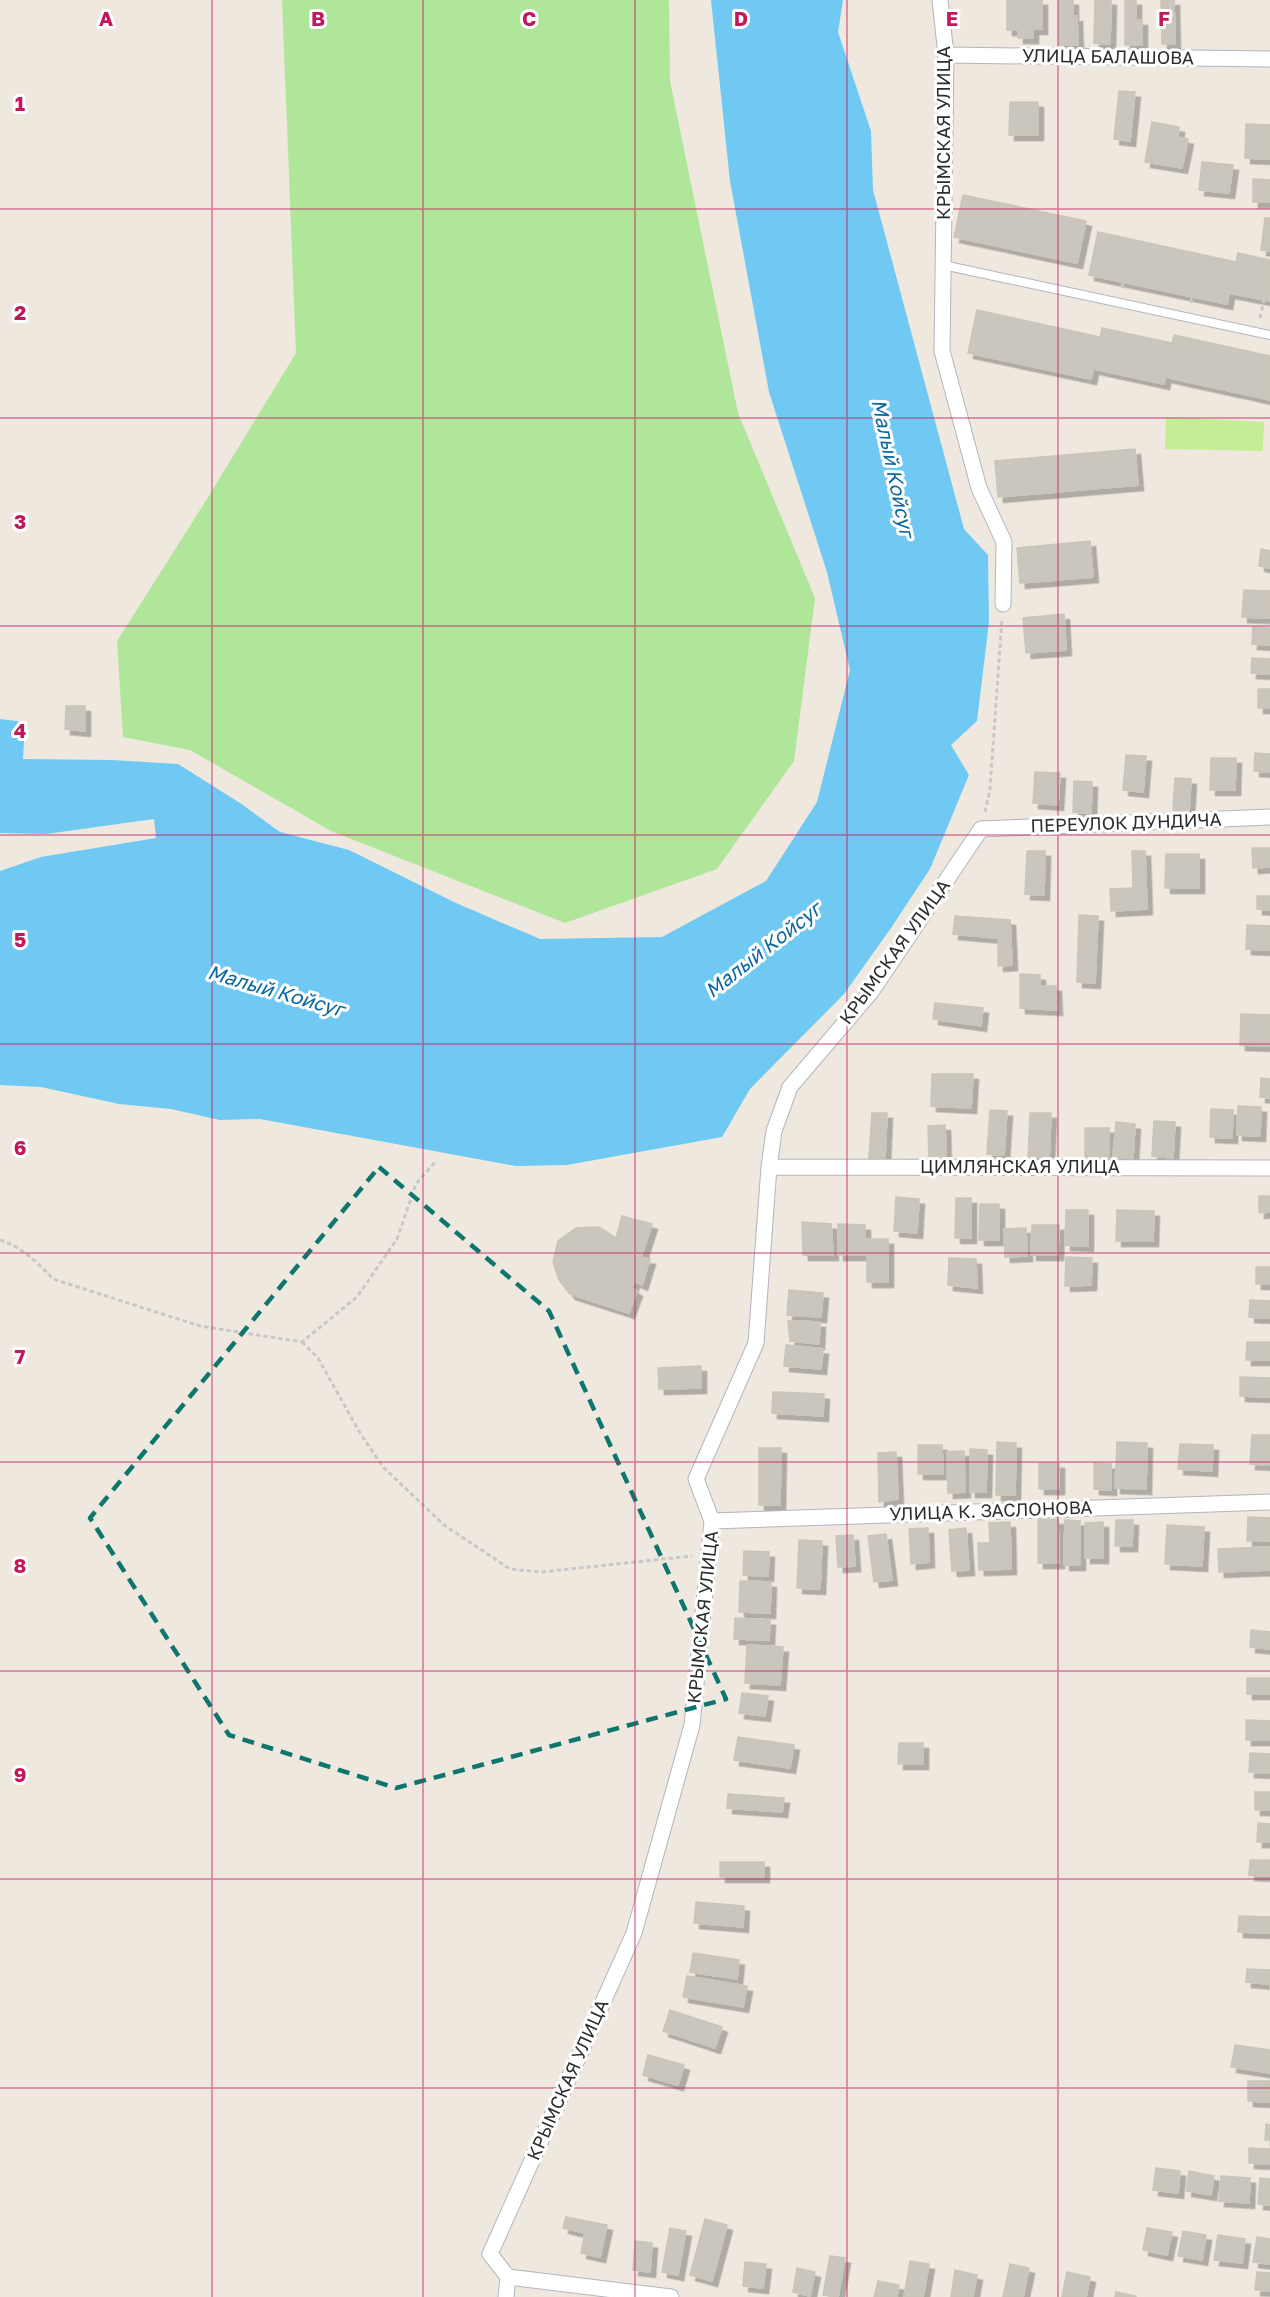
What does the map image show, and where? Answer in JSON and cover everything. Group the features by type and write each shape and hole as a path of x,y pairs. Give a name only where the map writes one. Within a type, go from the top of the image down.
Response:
{"street":[{"name":"КРЫМСКАЯ УЛИЦА","path":"940,0 946,55 942,351 979,488 1004,542 1003,604"},
{"name":"УЛИЦА БАЛАШОВА","path":"946,55 1270,59"},
{"name":"ПЕРЕУЛОК ДУНДИЧА","path":"981,829 1270,818"},
{"name":"КРЫМСКАЯ УЛИЦА","path":"508,2277 490,2254 634,1933 692,1725 712,1521 696,1479 756,1342 769,1167 774,1131 790,1088 871,992 981,829"},
{"name":"ЦИМЛЯНСКАЯ УЛИЦА","path":"769,1167 1270,1168"},
{"name":"УЛИЦА К. ЗАСЛОНОВА","path":"712,1521 1270,1502"},
{"path":"506,2297 508,2277 671,2297"}],"lane":[{"path":"943,265 1270,335"}],"path":[{"path":"1122,288 1123,282"},
{"path":"1191,303 1192,297"},
{"path":"1260,318 1264,300"},
{"path":"981,829 990,789 1003,604"},
{"path":"302,1342 357,1297 397,1239 416,1184 435,1162"},
{"path":"0,1240 11,1243 36,1261 53,1279 200,1326 302,1342 318,1358 360,1433 383,1467 444,1525 510,1569 541,1572 709,1554"}],"highlighted area":[{"path":"379,1167 549,1311 726,1699 396,1788 229,1735 90,1518"}],"green space":[{"path":"282,0 669,0 670,81 738,413 815,598 794,761 717,869 565,923 331,831 190,750 123,737 117,641 296,353"},
{"path":"1166,417 1264,422 1263,451 1165,449"}],"water":[{"name":"Малый Койсуг","path":"711,0 843,0 838,32 871,131 873,190 964,529 988,555 989,622 977,721 951,745 969,775 930,869 844,994 750,1089 722,1137 567,1165 516,1166 260,1119 220,1120 171,1109 119,1104 41,1087 0,1085 0,871 41,857 156,838 154,819 46,834 0,833 0,719 25,722 23,759 111,760 178,764 240,803 280,832 349,850 456,903 540,939 662,937 766,881 817,802 850,670 827,572 769,392 730,181"}],"building":[{"path":"1007,0 1042,0 1042,29 1033,29 1033,38 1018,38 1018,30 1007,30"},
{"path":"1059,0 1073,0 1073,17 1077,16 1078,45 1059,45"},
{"path":"1095,0 1111,0 1110,44 1094,43"},
{"path":"1125,0 1136,0 1136,20 1142,20 1142,45 1125,45"},
{"path":"1161,0 1174,0 1175,44 1162,44"},
{"path":"1119,91 1135,92 1130,141 1114,139"},
{"path":"1010,102 1038,102 1038,135 1009,135"},
{"path":"1152,122 1179,127 1178,137 1188,139 1182,168 1145,162"},
{"path":"1246,124 1270,125 1270,159 1245,158"},
{"path":"1202,162 1233,165 1229,193 1199,190"},
{"path":"1253,179 1270,180 1270,202 1253,202"},
{"path":"963,195 1086,221 1077,263 954,237"},
{"path":"1265,218 1270,218 1270,251 1261,250"},
{"path":"1098,232 1236,262 1238,253 1270,260 1270,301 1229,293 1227,304 1089,275"},
{"path":"977,310 1100,337 1091,379 968,353"},
{"path":"1102,328 1172,343 1164,384 1094,369"},
{"path":"1174,335 1243,350 1234,392 1165,377"},
{"path":"1243,350 1270,356 1270,400 1234,392"},
{"path":"1135,449 1138,485 1068,491 1065,455"},
{"path":"1065,455 1068,491 998,497 995,461"},
{"path":"1090,541 1093,577 1020,583 1017,548"},
{"path":"1261,549 1270,551 1270,568 1259,566"},
{"path":"1244,590 1270,591 1269,618 1242,617"},
{"path":"1064,614 1066,650 1026,653 1023,618"},
{"path":"1253,627 1270,628 1270,645 1252,644"},
{"path":"1252,658 1270,659 1270,674 1251,673"},
{"path":"1258,689 1270,689 1270,708 1258,708"},
{"path":"66,706 85,706 85,731 65,729"},
{"path":"1255,753 1270,754 1270,772 1254,771"},
{"path":"1126,755 1146,756 1143,792 1123,790"},
{"path":"1211,758 1236,758 1235,790 1210,790"},
{"path":"1035,772 1060,773 1058,805 1033,803"},
{"path":"1175,778 1191,779 1189,812 1173,810"},
{"path":"1074,781 1092,782 1091,813 1073,812"},
{"path":"1252,848 1270,848 1270,867 1253,868"},
{"path":"1027,851 1045,851 1044,895 1025,894"},
{"path":"1132,851 1145,851 1147,909 1111,911 1110,889 1133,888"},
{"path":"1166,854 1199,854 1199,888 1165,888"},
{"path":"1257,896 1270,896 1270,910 1257,909"},
{"path":"1079,915 1098,916 1095,983 1077,982"},
{"path":"955,916 1010,920 1012,965 998,966 998,938 953,934"},
{"path":"1247,925 1270,926 1270,950 1246,949"},
{"path":"1020,974 1040,975 1040,986 1056,986 1057,1010 1020,1008"},
{"path":"935,1003 983,1008 981,1026 933,1019"},
{"path":"1241,1014 1270,1015 1270,1046 1240,1045"},
{"path":"932,1074 973,1074 971,1108 931,1106"},
{"path":"1261,1078 1270,1079 1270,1098 1260,1097"},
{"path":"1238,1106 1261,1107 1260,1136 1237,1135"},
{"path":"1211,1109 1233,1110 1232,1138 1210,1137"},
{"path":"990,1110 1007,1111 1004,1155 987,1154"},
{"path":"872,1113 887,1113 885,1159 869,1158"},
{"path":"1030,1113 1051,1113 1049,1160 1028,1159"},
{"path":"1154,1121 1175,1122 1173,1158 1152,1156"},
{"path":"1116,1122 1135,1124 1133,1159 1113,1158"},
{"path":"945,1125 946,1160 929,1161 928,1126"},
{"path":"1085,1128 1109,1128 1109,1158 1085,1158"},
{"path":"1259,1196 1270,1196 1270,1212 1259,1213"},
{"path":"896,1197 919,1199 917,1233 894,1231"},
{"path":"956,1198 971,1198 971,1238 955,1238"},
{"path":"980,1204 999,1204 999,1240 979,1240"},
{"path":"1066,1210 1088,1210 1088,1246 1065,1245"},
{"path":"1117,1210 1154,1211 1153,1241 1116,1241"},
{"path":"622,1216 652,1224 641,1258 650,1259 642,1285 634,1281 632,1288 637,1291 629,1313 570,1294 559,1280 553,1262 558,1241 576,1228 599,1227 616,1238"},
{"path":"802,1222 831,1224 833,1255 803,1255"},
{"path":"838,1224 865,1225 865,1255 838,1255"},
{"path":"1032,1225 1059,1225 1058,1255 1031,1255"},
{"path":"1026,1228 1027,1256 1005,1257 1004,1229"},
{"path":"867,1239 888,1239 888,1282 867,1282"},
{"path":"1066,1257 1092,1258 1091,1285 1065,1286"},
{"path":"949,1258 976,1259 977,1288 948,1285"},
{"path":"1256,1267 1270,1267 1270,1284 1256,1284"},
{"path":"789,1290 823,1293 821,1317 787,1315"},
{"path":"1250,1300 1270,1301 1270,1318 1249,1317"},
{"path":"788,1321 820,1322 819,1344 790,1341"},
{"path":"1247,1342 1270,1342 1270,1360 1246,1360"},
{"path":"786,1345 823,1349 821,1369 784,1366"},
{"path":"701,1366 701,1388 659,1389 658,1368"},
{"path":"1240,1377 1270,1378 1270,1397 1240,1396"},
{"path":"773,1392 824,1394 823,1416 772,1413"},
{"path":"1252,1435 1270,1435 1270,1465 1250,1464"},
{"path":"997,1442 1016,1443 1015,1495 996,1495"},
{"path":"1117,1442 1147,1443 1146,1489 1115,1488"},
{"path":"1180,1444 1213,1445 1212,1471 1178,1469"},
{"path":"918,1445 942,1445 943,1474 918,1474"},
{"path":"759,1448 781,1448 780,1505 759,1505"},
{"path":"970,1449 987,1450 986,1492 970,1492"},
{"path":"964,1451 965,1492 948,1493 947,1452"},
{"path":"896,1452 898,1499 879,1502 878,1453"},
{"path":"1039,1463 1059,1463 1059,1489 1039,1489"},
{"path":"1094,1463 1111,1464 1111,1490 1094,1489"},
{"path":"1248,1517 1270,1518 1270,1541 1247,1541"},
{"path":"1058,1519 1059,1563 1038,1563 1038,1520"},
{"path":"1065,1520 1080,1521 1080,1565 1064,1565"},
{"path":"1116,1520 1133,1520 1132,1546 1115,1546"},
{"path":"1010,1522 1011,1569 979,1570 978,1543 990,1543 989,1523"},
{"path":"1103,1522 1103,1558 1085,1558 1085,1523"},
{"path":"1167,1525 1204,1527 1202,1566 1165,1564"},
{"path":"928,1528 929,1562 911,1564 909,1529"},
{"path":"966,1528 969,1570 952,1571 949,1530"},
{"path":"886,1534 892,1580 874,1582 868,1536"},
{"path":"853,1535 855,1566 838,1567 836,1536"},
{"path":"799,1540 822,1541 820,1589 797,1588"},
{"path":"1270,1547 1270,1570 1219,1572 1218,1549"},
{"path":"744,1551 769,1552 768,1576 743,1575"},
{"path":"740,1581 771,1582 770,1613 739,1612"},
{"path":"735,1618 770,1620 769,1640 734,1639"},
{"path":"1251,1630 1270,1632 1270,1649 1250,1647"},
{"path":"747,1645 783,1647 780,1685 745,1683"},
{"path":"1247,1678 1270,1678 1270,1694 1247,1694"},
{"path":"742,1693 768,1696 765,1716 739,1713"},
{"path":"1246,1720 1270,1721 1270,1740 1246,1740"},
{"path":"738,1737 794,1745 790,1768 734,1760"},
{"path":"899,1743 923,1743 923,1764 898,1764"},
{"path":"1250,1753 1270,1754 1270,1773 1249,1772"},
{"path":"1255,1792 1270,1792 1270,1810 1255,1810"},
{"path":"728,1794 784,1798 782,1812 727,1808"},
{"path":"1258,1823 1270,1824 1270,1842 1257,1842"},
{"path":"1250,1860 1270,1860 1270,1876 1249,1875"},
{"path":"720,1862 764,1862 764,1877 720,1877"},
{"path":"696,1902 744,1906 743,1927 694,1923"},
{"path":"1239,1916 1270,1917 1270,1933 1238,1932"},
{"path":"693,1953 739,1960 737,1979 690,1972"},
{"path":"1247,1969 1270,1970 1270,1984 1246,1982"},
{"path":"687,1976 747,1986 743,2007 683,1997"},
{"path":"670,2010 722,2027 715,2048 663,2031"},
{"path":"1235,2045 1270,2050 1270,2073 1231,2067"},
{"path":"648,2055 684,2065 678,2085 643,2075"},
{"path":"1248,2081 1270,2081 1270,2102 1248,2101"},
{"path":"1266,2124 1270,2125 1270,2140 1265,2140"},
{"path":"1249,2148 1270,2149 1270,2164 1249,2163"},
{"path":"1156,2168 1180,2171 1178,2193 1153,2190"},
{"path":"1189,2171 1214,2176 1211,2195 1186,2191"},
{"path":"1221,2176 1250,2178 1249,2203 1219,2201"},
{"path":"1260,2178 1270,2179 1270,2205 1258,2204"},
{"path":"566,2217 607,2225 600,2257 581,2253 585,2233 563,2228"},
{"path":"705,2219 727,2225 712,2281 690,2275"},
{"path":"670,2228 686,2231 678,2275 662,2272"},
{"path":"1147,2228 1172,2232 1167,2255 1143,2250"},
{"path":"1183,2231 1206,2235 1202,2260 1178,2256"},
{"path":"1218,2235 1245,2239 1242,2263 1214,2260"},
{"path":"1257,2237 1270,2239 1270,2264 1253,2262"},
{"path":"635,2241 652,2243 650,2272 633,2270"},
{"path":"830,2256 845,2258 838,2297 823,2295"},
{"path":"910,2261 929,2264 923,2297 904,2297"},
{"path":"745,2262 766,2264 763,2288 743,2286"},
{"path":"1010,2264 1029,2268 1023,2297 1003,2297"},
{"path":"797,2268 815,2272 810,2296 793,2292"},
{"path":"955,2270 977,2275 973,2297 951,2297"},
{"path":"1067,2272 1090,2277 1086,2297 1062,2297"},
{"path":"1257,2272 1270,2273 1270,2291 1255,2290"},
{"path":"878,2281 899,2285 897,2297 874,2297"},
{"path":"1116,2292 1136,2296 1136,2297 1115,2297"}]}
